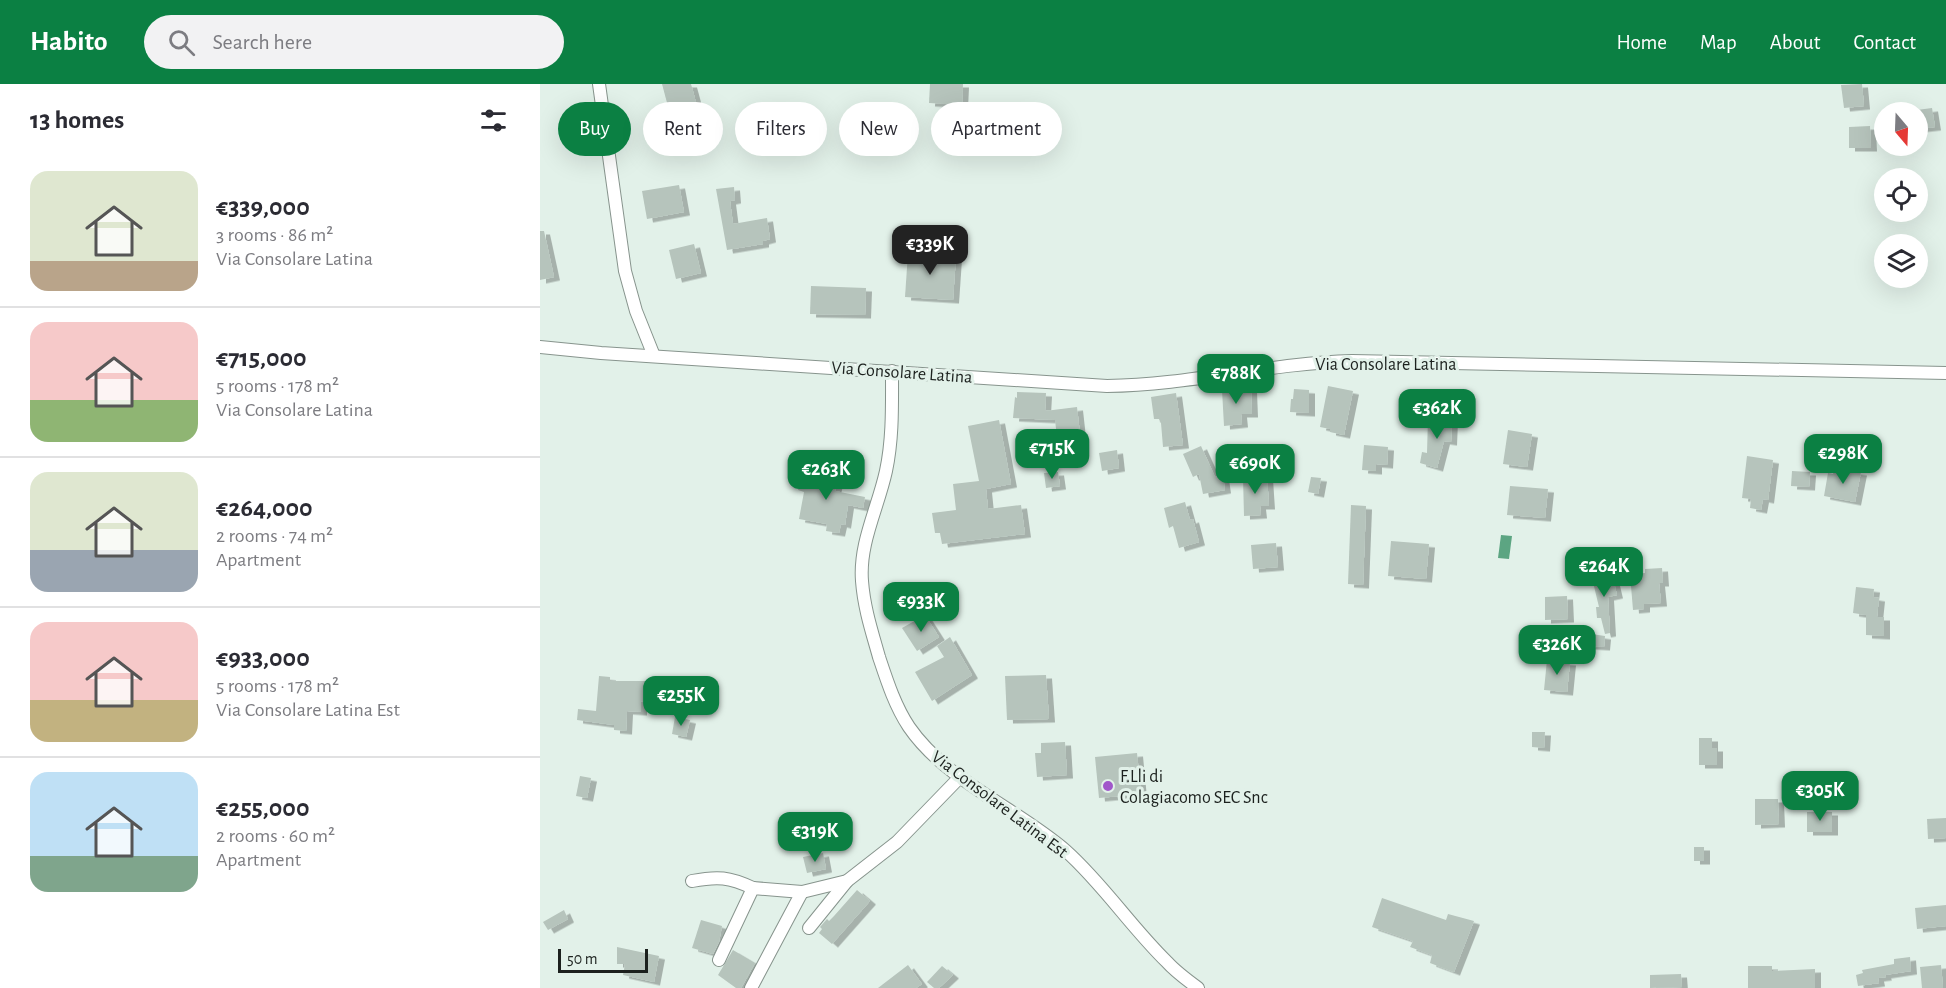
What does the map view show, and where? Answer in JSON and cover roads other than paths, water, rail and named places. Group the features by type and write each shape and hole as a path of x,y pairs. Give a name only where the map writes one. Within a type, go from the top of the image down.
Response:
{"street":[{"path":"598,84 625,271 634,305 654,356"},
{"name":"Via Consolare Latina","path":"540,347 1107,386 1162,383 1283,366 1352,361 1946,373"},
{"name":"Via Consolare Latina Est","path":"892,371 889,453 864,552 862,575 868,620 895,700 906,722 932,753 1065,850 1165,961 1198,988"},
{"path":"808,928 847,881 897,842 961,776"},
{"path":"692,881 713,877 725,878 753,888 802,892 847,881"},
{"path":"719,960 753,888"},
{"path":"751,988 802,892"}],"place":[{"name":"F.Lli di Colagiacomo SEC Snc","path":"1108,786"}]}
